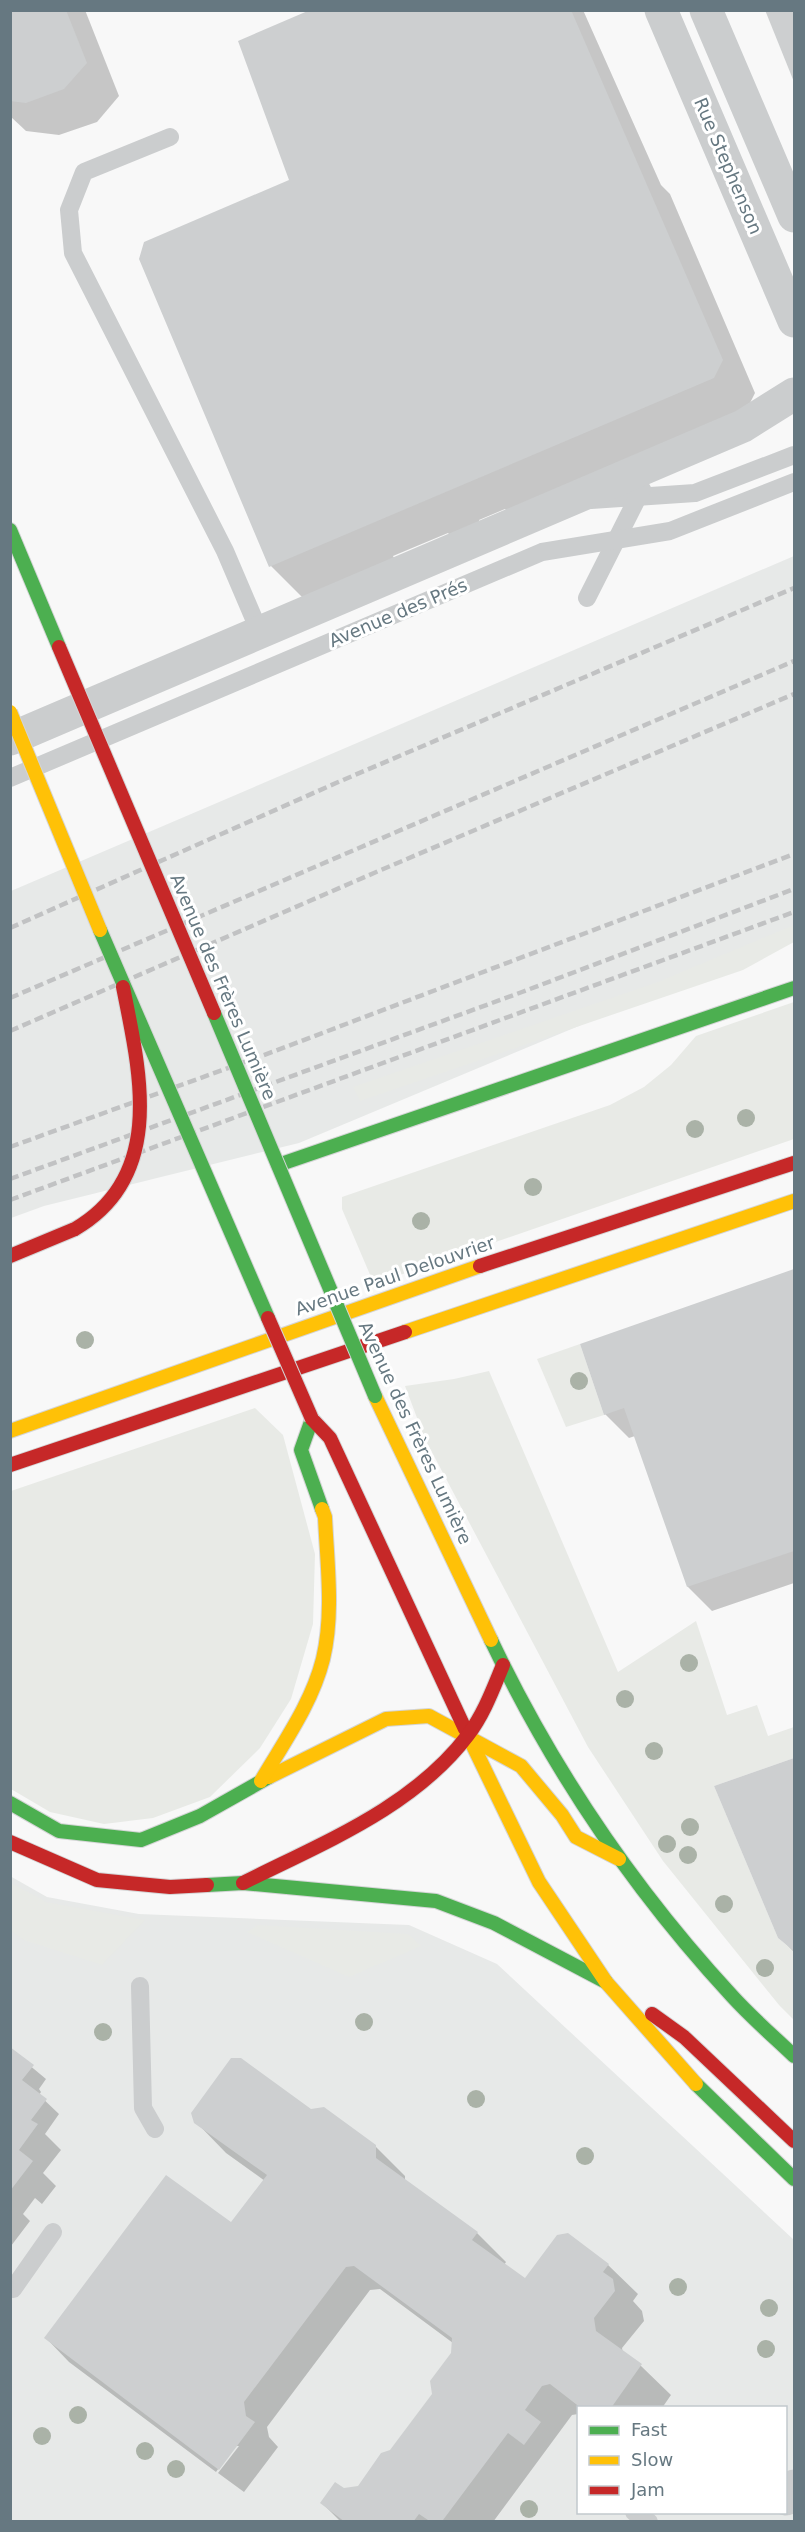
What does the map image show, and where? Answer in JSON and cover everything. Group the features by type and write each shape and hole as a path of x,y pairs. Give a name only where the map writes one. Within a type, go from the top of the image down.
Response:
{"main road":[{"name":"Avenue des Frères Lumière","path":"10,530 375,1396 502,1665 537,1728 619,1859 666,1922 733,1998 795,2056"},
{"path":"10,712 123,987 312,1419 330,1438 467,1736 539,1882 606,1982 711,2102 795,2179"},
{"path":"10,1256 75,1229 100,1214 118,1192 129,1162 138,1118 141,1088 123,987"},
{"path":"278,1165 795,988"},
{"name":"Avenue Paul Delouvrier","path":"10,1431 403,1291 795,1163"},
{"path":"10,1465 795,1201"},
{"path":"261,1781 309,1696 323,1658 329,1615 325,1517 301,1450 312,1419"},
{"path":"243,1883 368,1819 426,1779 467,1736 489,1702 502,1665"},
{"path":"10,1803 59,1831 141,1840 200,1816 261,1781 386,1719 429,1716 521,1766 562,1815 576,1837 619,1859"},
{"path":"10,1842 97,1880 170,1887 243,1883 435,1901 494,1923 606,1982 684,2037 795,2141"}],"street":[{"name":"Rue Stephenson","path":"661,10 795,321"},
{"path":"706,10 795,216"},
{"name":"Avenue des Prés","path":"10,739 743,426 795,394"}],"lane":[{"path":"170,137 84,172 69,210 73,253 225,551 260,633"},
{"name":"Avenue des Prés","path":"568,502 695,493 795,455"},
{"path":"587,598 656,464"},
{"name":"Avenue des Prés","path":"10,778 542,552 670,531 795,483"},
{"path":"140,1986 143,2108 155,2129"},
{"path":"10,2287 13,2289 53,2232"}],"shaded area":[{"path":"794,556 794,936 299,1143 44,1206 11,1218 11,891"},
{"path":"794,925 794,942 743,970 360,1101 353,1087 658,982"},
{"path":"794,1002 794,1139 374,1284 342,1209 342,1197 610,1105 644,1087 671,1065 696,1036"},
{"path":"580,1344 604,1415 566,1427 537,1359"},
{"path":"489,1371 618,1672 696,1621 727,1715 757,1705 768,1736 794,1727 794,1758 714,1786 778,1938 794,1951 794,2020 779,2005 663,1861 588,1747 425,1439 405,1386"},
{"path":"255,1408 283,1435 315,1554 313,1624 291,1699 260,1748 210,1797 153,1818 104,1824 50,1812 11,1789 11,1491"},
{"path":"10,1876 47,1897 139,1914 409,1925 497,1964 794,2240 794,2521 11,2521"},
{"path":"11,1883 46,1902 145,1920 102,1965 24,1940 11,1931"},
{"path":"258,1925 408,1934 421,1946 349,1977 247,1932"}],"building":[{"path":"10,10 66,10 87,63 64,89 26,103 10,101"},
{"path":"310,10 571,10 723,360 714,378 269,567 139,259 144,242 289,180 238,41"},
{"path":"765,10 794,10 794,82"},
{"path":"794,1269 794,1551 687,1587 624,1408 604,1415 580,1344"},
{"path":"794,1758 794,1951 778,1938 714,1786"},
{"path":"10,2047 34,2065 22,2080 47,2099 31,2120 38,2124 19,2150 33,2161 10,2191"},
{"path":"231,2058 241,2058 311,2109 324,2107 376,2145 376,2158 478,2232 472,2240 525,2278 557,2235 568,2233 609,2264 603,2272 613,2279 615,2291 594,2318 596,2331 642,2364 612,2406 578,2406 550,2384 542,2386 525,2410 541,2422 524,2445 508,2433 443,2520 428,2520 419,2514 413,2522 345,2522 320,2503 335,2482 344,2488 358,2486 381,2453 390,2450 432,2394 430,2381 451,2353 452,2338 354,2266 346,2267 244,2402 246,2416 255,2422 219,2470 44,2338 166,2175 231,2222 267,2175 194,2123 191,2113"}],"railway":[{"path":"10,928 336,783 794,588"},
{"path":"10,998 794,661"},
{"path":"10,1031 794,694"},
{"path":"10,1147 275,1051 794,854"},
{"path":"10,1179 522,992 794,889"},
{"path":"10,1200 794,912"}],"traffic: fast":[{"path":"10,530 59,647"},
{"path":"100,930 268,1318"},
{"path":"278,1165 794,988"},
{"path":"214,1013 375,1396"},
{"path":"312,1419 301,1450 322,1509"},
{"path":"491,1640 541,1736 598,1827 629,1871 696,1956 754,2019 794,2056"},
{"path":"10,1803 59,1831 141,1840 200,1816 269,1777"},
{"path":"207,1885 243,1883 436,1901 494,1923 606,1982"},
{"path":"696,2084 794,2179"}],"traffic: slow":[{"path":"10,712 100,930"},
{"path":"405,1332 794,1201"},
{"path":"10,1431 480,1266"},
{"path":"375,1396 491,1640"},
{"path":"261,1781 305,1707 323,1659 328,1624 329,1588 325,1517 322,1509"},
{"path":"269,1777 386,1719 429,1716 521,1766 562,1815 576,1837 619,1859"},
{"path":"465,1729 539,1882 606,1982 696,2084"}],"traffic: jam":[{"path":"59,647 214,1013"},
{"path":"75,1229 104,1207 123,1181 135,1152 140,1120 139,1087 123,987"},
{"path":"480,1266 794,1163"},
{"path":"10,1256 75,1229"},
{"path":"268,1318 312,1419"},
{"path":"10,1465 405,1332"},
{"path":"312,1419 330,1438 465,1729"},
{"path":"243,1883 334,1838 393,1803 421,1783 446,1761 474,1727 503,1665"},
{"path":"10,1842 97,1880 170,1887 207,1885"},
{"path":"652,2014 684,2037 794,2141"}]}
